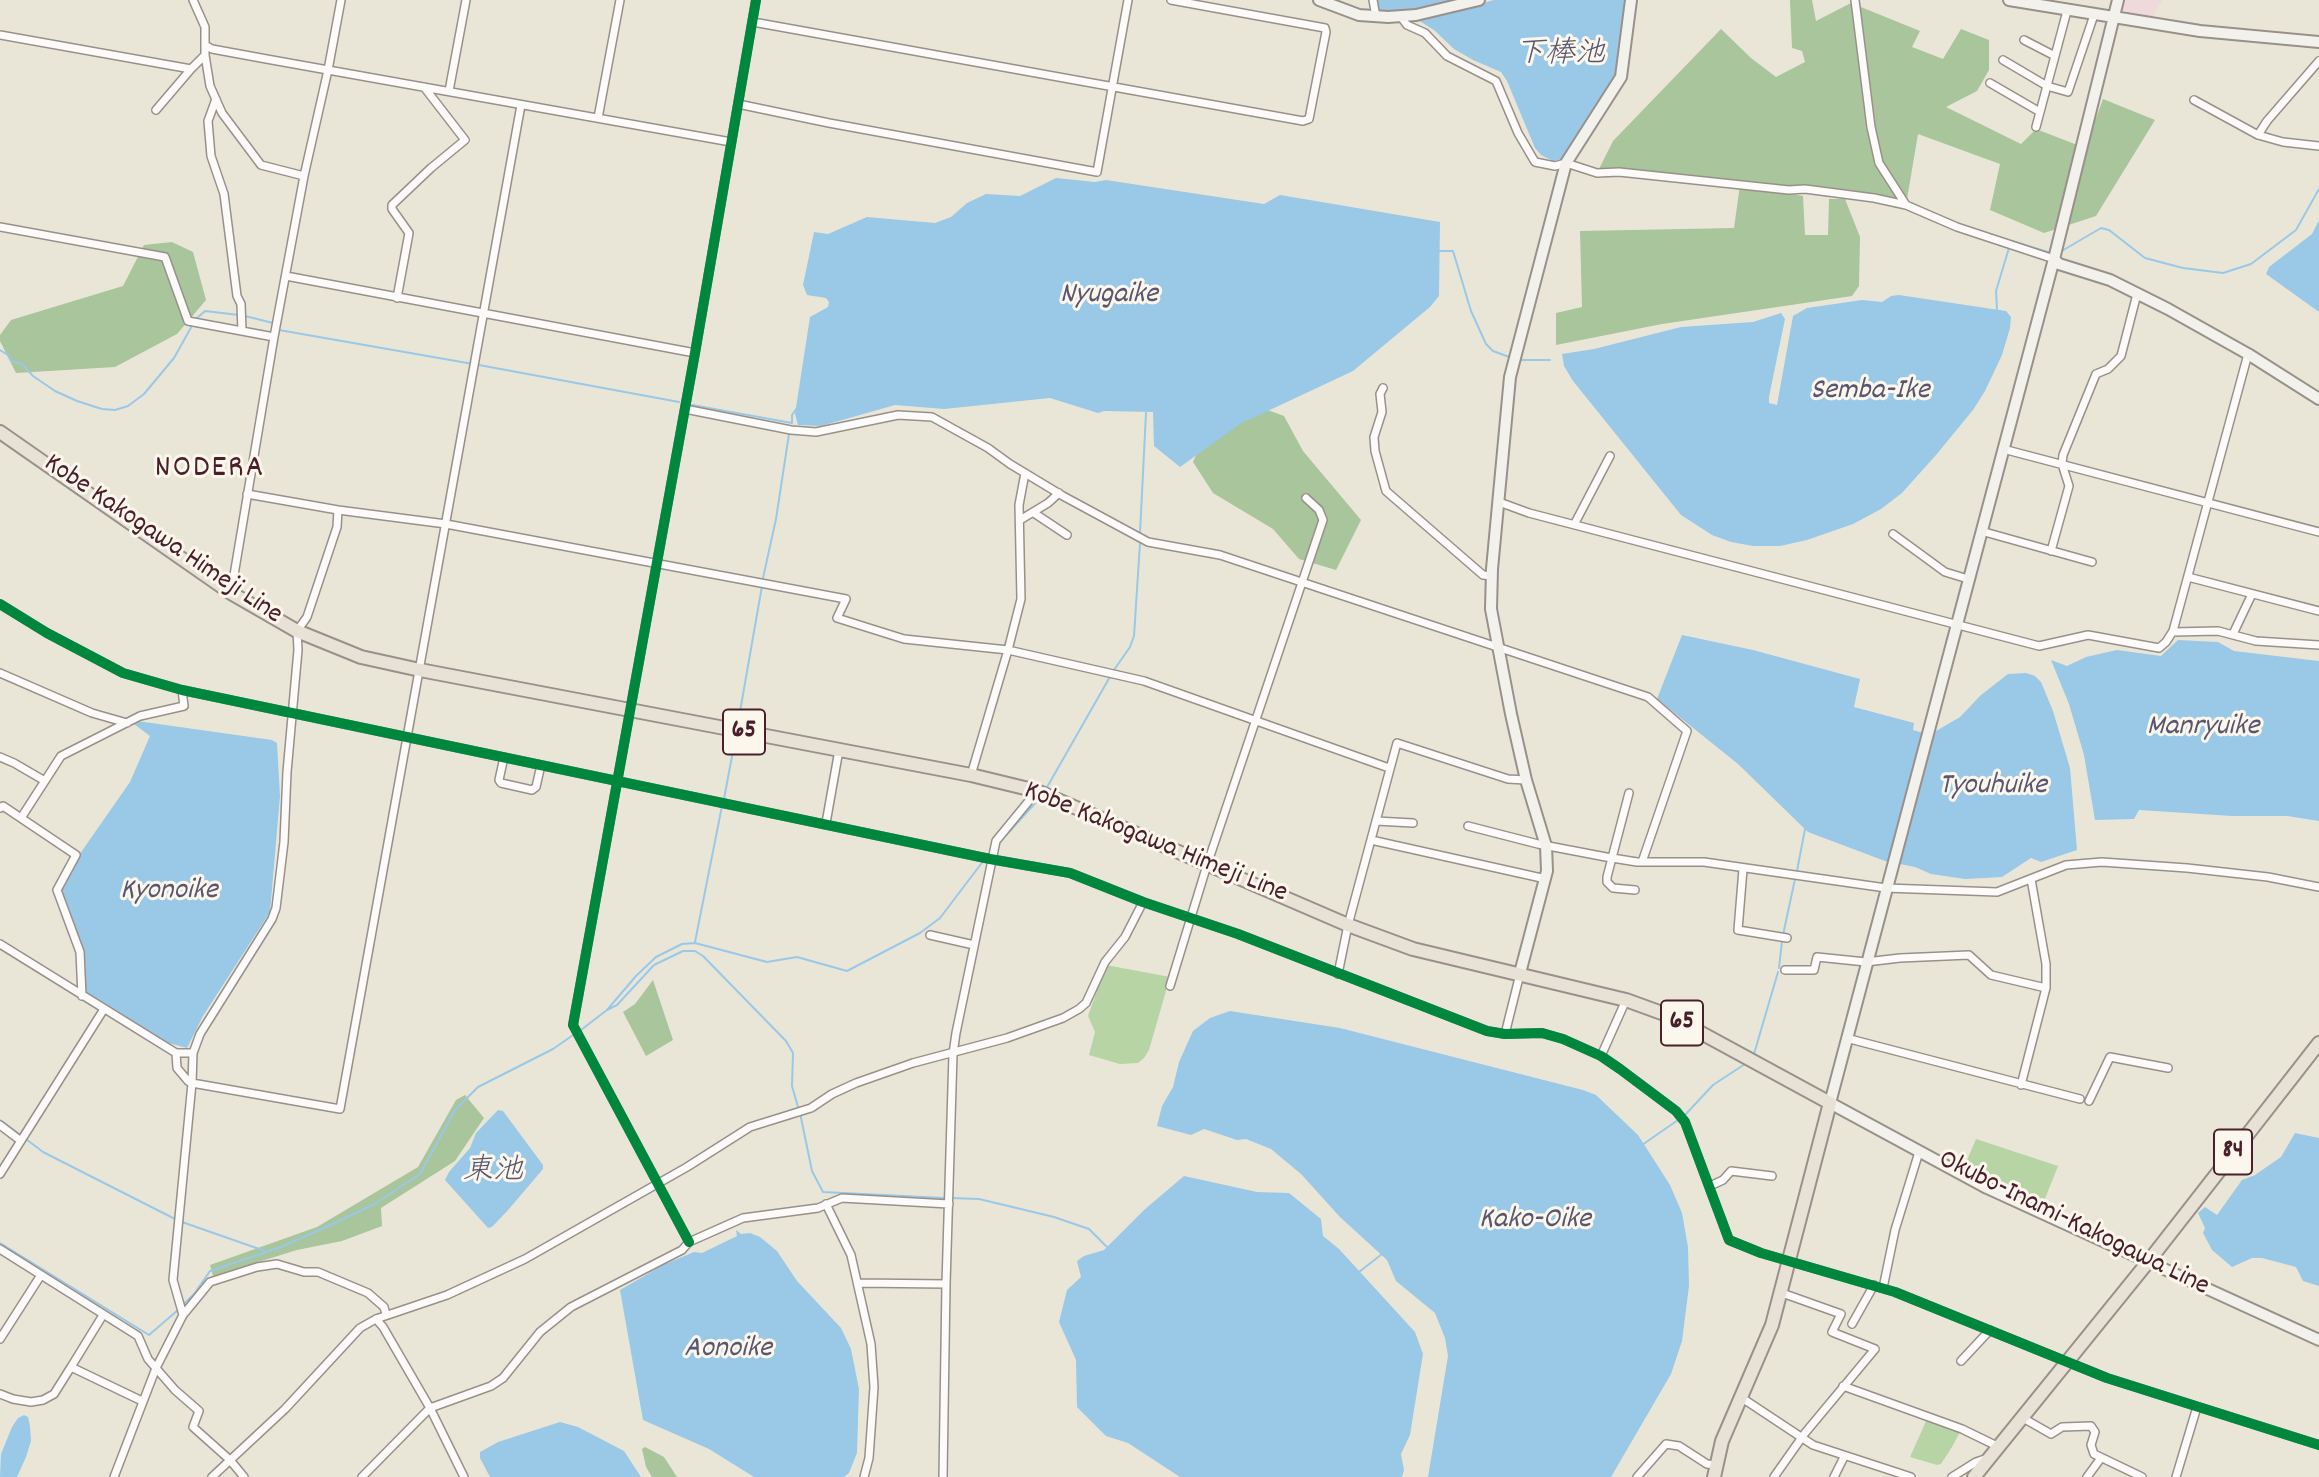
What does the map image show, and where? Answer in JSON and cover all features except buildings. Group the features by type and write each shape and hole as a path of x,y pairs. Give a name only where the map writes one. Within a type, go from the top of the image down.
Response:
{"main road":[{"path":"1319,0 1343,11 1376,17 1401,17 1479,0"},
{"path":"1520,973 1546,879 1546,846 1526,780 1491,609 1513,364 1566,163 1621,77 1631,0"},
{"path":"2009,0 2200,31 2319,42"},
{"path":"1714,1471 1727,1429 1772,1325 1782,1293 1885,888 1931,726 2119,0"},
{"path":"2054,259 2059,264 2110,280 2137,294 2248,354 2319,399"},
{"name":"Kobe Kakogawa Himeji Line","path":"0,432 231,593 297,631 361,657 629,711 971,775 1037,791 1348,925 1413,948 1626,1000 1670,1016 1830,1103"},
{"name":"84","path":"1974,1477 2148,1262 2319,1043"},
{"name":"Okubo-Inami-Kakogawa Line","path":"1830,1103 1987,1188 2319,1340"}],"street":[{"path":"193,0 205,27 205,55 210,86 222,113 261,165 304,176"},
{"path":"231,593 274,337 341,0"},
{"path":"449,91 466,0"},
{"path":"598,118 620,0"},
{"path":"689,1242 573,1025 756,0"},
{"path":"738,104 1097,172 1128,0"},
{"path":"753,22 1303,121 1309,119 1325,28 1171,0"},
{"path":"1373,0 1376,17"},
{"path":"1855,0 1871,127 1879,163 1906,205"},
{"path":"2036,127 2067,11"},
{"path":"2003,60 2047,86 2068,92 2094,15"},
{"path":"1401,17 1407,25 1425,33 1447,56 1496,81 1518,133 1535,162 1555,166 1566,163 1597,173 1619,172 1874,198 1906,205 1957,227 2054,259"},
{"path":"0,35 191,69"},
{"path":"2024,40 2055,56"},
{"path":"205,45 212,49 731,142"},
{"path":"156,110 205,55"},
{"path":"2258,135 2319,61"},
{"path":"1990,83 2040,112"},
{"path":"397,298 409,233 392,205 431,167 465,140 424,87"},
{"path":"216,99 208,121 211,156 224,194 242,331"},
{"path":"2193,100 2258,135 2283,142 2319,146"},
{"path":"176,1053 177,1068 192,1083 340,1109 521,105"},
{"path":"0,227 165,257 188,321 274,337"},
{"path":"286,276 695,353"},
{"path":"2051,551 2069,486 2062,464 2063,456 2096,374 2108,369 2121,356 2137,294"},
{"path":"1499,502 1529,513 2039,646 2088,635 2159,648 2173,632 2248,354"},
{"path":"1383,388 1380,394 1382,412 1374,437 1386,491 1483,575 1492,576"},
{"path":"685,409 816,432 898,415 932,417 1147,542 1220,555 1648,697 1687,731 1642,862"},
{"path":"2003,449 2319,532"},
{"path":"1575,523 1610,456"},
{"path":"971,775 1021,599 1020,505 1025,473"},
{"path":"1020,520 1034,513 1059,493"},
{"path":"247,494 338,510 446,524 846,599 837,618 904,639 1008,650 1144,681 1389,768"},
{"path":"1170,986 1207,864 1323,520 1319,510 1306,498"},
{"path":"183,1315 173,1280 193,1053 200,1034 272,919 276,908 294,712 297,631 307,617 337,527 338,510"},
{"path":"1034,513 1067,535"},
{"path":"1981,531 2092,562"},
{"path":"1893,534 1945,572 1968,579"},
{"path":"2188,577 2319,611"},
{"path":"2233,634 2252,594"},
{"path":"0,604 47,634 123,673 182,690 990,859 1070,873 1143,902 1238,934 1487,1031 1506,1034 1542,1033 1563,1039 1601,1056 1676,1111 1685,1122 1729,1240 1883,1288 2066,1363 2319,1445"},
{"path":"2173,632 2218,631 2256,641 2319,645"},
{"path":"0,673 92,713 128,723"},
{"path":"21,818 61,756 140,716 184,706 182,690"},
{"path":"1338,974 1348,925 1397,743 1507,779 1526,780"},
{"path":"826,823 839,750"},
{"path":"0,757 45,781"},
{"path":"504,757 499,780 501,783 532,790 536,787 541,765"},
{"path":"943,1477 953,1054 990,859 996,841 1037,791"},
{"path":"1629,793 1607,882 1613,888 1635,890"},
{"path":"1,806 76,855 57,890 80,952 82,996"},
{"path":"1376,821 1413,823"},
{"path":"1468,825 1546,846 1611,858 1642,862 1704,862 1885,888 1997,892 2066,865 2102,862 2268,877 2319,887"},
{"path":"1371,840 1546,879"},
{"path":"1742,869 1738,930 1787,938"},
{"path":"2021,1085 2046,988 2046,964 2031,879"},
{"path":"212,1477 285,1409 360,1328 376,1319 447,1295 525,1259 658,1184 750,1127 800,1112 856,1083 1063,1018 1079,1009 1086,1003 1105,962 1125,937 1143,902"},
{"path":"929,935 974,945"},
{"path":"0,944 176,1053 193,1053"},
{"path":"1785,970 1814,970 1817,957 1866,962 1969,955 1991,975 2046,988"},
{"path":"1506,1034 1520,973"},
{"path":"1601,1056 1626,1000"},
{"path":"0,1174 104,1009"},
{"path":"1846,1038 2080,1099"},
{"path":"2089,1101 2110,1058 2168,1068"},
{"path":"0,1125 21,1141"},
{"path":"1883,1288 1895,1230 1919,1152"},
{"path":"1710,1186 1723,1181 1731,1171 1772,1175"},
{"path":"362,1477 430,1409 491,1386 503,1378 540,1332 571,1307 682,1250 689,1242 743,1218 818,1208 842,1198 949,1200"},
{"path":"826,1204 851,1255 871,1344 874,1377 869,1458 864,1477"},
{"path":"0,1249 138,1336 148,1359 199,1411 193,1427 230,1460 244,1477"},
{"path":"114,1477 156,1368 183,1315 210,1282 257,1267 277,1264 304,1272 317,1272 368,1293 384,1307 386,1314"},
{"path":"0,1339 41,1275"},
{"path":"858,1283 946,1284"},
{"path":"1852,1324 1860,1304 1874,1285"},
{"path":"1774,1477 1843,1386 1875,1349 1832,1332 1841,1314 1782,1293"},
{"path":"0,1394 31,1402 54,1394 103,1315"},
{"path":"376,1319 430,1409 464,1477"},
{"path":"1961,1361 1990,1330"},
{"path":"71,1367 142,1401"},
{"path":"1843,1386 1962,1429 2000,1447"},
{"path":"1742,1398 1813,1445 1912,1477"},
{"path":"2176,1477 2197,1407"},
{"path":"2023,1418 2051,1434 2062,1427 2091,1426 2095,1432 2092,1450 2101,1458 2142,1477"},
{"path":"1637,1477 1666,1444 1679,1446 1714,1471"},
{"path":"1834,1477 1844,1457"},
{"path":"1952,1477 1976,1462 1991,1458"},
{"path":"2087,1477 2101,1458"}],"shaded area":[{"path":"2125,0 2163,0 2153,19 2125,15 2122,9"}],"green space":[{"path":"1790,0 1812,0 1816,21 1851,3 1920,31 1912,47 1943,59 1961,29 1989,40 1989,70 1977,91 1946,107 2021,144 2036,129 2085,148 2103,99 2155,120 2096,216 2044,233 1990,210 2000,164 1918,134 1906,205 1835,193 1748,186 1803,196 1805,235 1828,235 1829,199 1845,199 1860,237 1859,286 1852,296 1662,324 1556,345 1556,313 1582,307 1580,231 1734,228 1740,185 1597,173 1613,141 1721,29 1751,58 1776,77 1805,62 1802,51 1792,48"},
{"path":"172,242 193,252 206,300 177,334 115,367 16,373 0,341 0,335 11,320 123,286 144,245"},
{"path":"1262,408 1284,416 1303,451 1361,520 1336,570 1299,559 1273,529 1213,493 1193,462 1209,426"},
{"path":"1106,965 1170,977 1149,1050 1138,1063 1120,1064 1089,1055 1095,1032 1088,1016"},
{"path":"653,980 673,1040 646,1056 623,1012 635,1004"},
{"path":"465,1095 484,1118 455,1161 381,1208 382,1226 342,1241 297,1250 213,1276 210,1265 317,1227 418,1167 456,1100"},
{"path":"1976,1139 2058,1166 2041,1209 1990,1186 1992,1176 1965,1165"},
{"path":"1927,1419 1960,1432 1941,1464 1910,1457"},
{"path":"645,1447 664,1457 677,1477 652,1477 646,1467 642,1449"}],"water":[{"path":"1376,0 1458,0 1417,11 1380,12"},
{"name":"下棒池","path":"1494,0 1628,0 1617,70 1563,159 1553,161 1541,155 1535,148 1501,72 1454,49 1434,30 1418,20"},
{"name":"Nyugaike","path":"1056,178 1095,182 1106,180 1264,204 1280,195 1440,222 1439,296 1430,307 1353,371 1240,424 1180,467 1154,446 1153,412 1098,413 1050,398 944,409 895,405 821,426 798,425 795,414 810,317 828,307 829,302 826,298 807,295 803,285 814,232 828,234 867,217 935,223 951,217 967,203 986,194 1020,196"},
{"path":"2319,220 2319,312 2266,274 2269,267 2312,234"},
{"name":"Semba-Ike","path":"1891,296 2006,311 2011,317 2010,328 2002,355 1985,391 1936,455 1902,493 1881,509 1853,524 1780,546 1753,546 1731,542 1712,535 1681,515 1573,381 1564,366 1562,354 1594,349 1681,327 1753,322 1781,313 1785,319 1769,397 1769,403 1777,405 1793,316 1807,308 1862,300 1882,302"},
{"name":"Tyouhuike","path":"1682,635 1753,650 1860,679 1854,707 1914,723 1913,730 1934,736 1936,731 1960,717 1981,695 2008,674 2026,673 2035,676 2041,682 2053,711 2070,768 2077,850 2041,862 2031,858 2002,877 1965,879 1931,874 1915,867 1885,861 1808,832 1738,764 1657,699"},
{"name":"Manryuike","path":"2178,640 2218,642 2234,651 2319,661 2319,821 2287,816 2232,816 2139,810 2134,819 2095,820 2084,755 2069,704 2051,660 2067,666 2086,657 2117,650 2161,656"},
{"name":"Kyonoike","path":"137,721 272,740 277,743 280,796 270,912 203,1016 187,1048 165,1042 86,994 83,956 60,890 77,858 130,782 150,736 134,724"},
{"name":"Kako-Oike","path":"1230,1011 1340,1028 1583,1090 1596,1095 1638,1135 1670,1185 1682,1213 1688,1247 1689,1286 1682,1341 1671,1374 1611,1477 1428,1477 1448,1356 1445,1338 1435,1313 1396,1281 1387,1260 1340,1217 1301,1174 1271,1149 1246,1139 1237,1140 1204,1129 1191,1135 1157,1126 1162,1106 1173,1087 1179,1062 1193,1031 1210,1018"},
{"name":"東池","path":"498,1110 503,1111 543,1165 543,1169 509,1209 488,1228 445,1180 470,1148 476,1133"},
{"path":"2295,1133 2319,1138 2319,1286 2303,1281 2296,1267 2262,1258 2252,1258 2232,1267 2212,1250 2203,1233 2205,1228 2198,1213 2205,1207 2217,1215 2242,1180 2255,1175 2281,1157"},
{"path":"1184,1176 1257,1192 1289,1193 1321,1219 1323,1236 1339,1249 1415,1332 1423,1354 1410,1435 1401,1454 1404,1470 1402,1477 1180,1477 1128,1443 1106,1436 1077,1407 1076,1360 1059,1322 1067,1290 1081,1277 1077,1261 1104,1250 1144,1210"},
{"name":"Aonoike","path":"736,1230 741,1234 750,1233 760,1237 777,1251 797,1281 841,1328 851,1349 859,1389 857,1453 849,1473 844,1477 754,1477 709,1449 643,1420 620,1290 663,1265 694,1252 702,1253 737,1236"},
{"path":"24,1415 28,1417 31,1441 26,1457 17,1477 0,1477 1,1454 12,1427 18,1418"},
{"path":"560,1422 578,1427 624,1451 641,1477 490,1477 480,1458 480,1452 498,1442"}],"waterway":[{"path":"2060,252 2101,228 2109,230 2145,258 2183,268 2223,273 2251,264 2296,230 2319,189"},
{"path":"2012,241 2051,253"},
{"path":"1997,310 1996,291 2009,248"},
{"path":"1437,251 1453,251 1471,311 1486,344 1493,351 1512,358"},
{"path":"196,319 205,311 239,315"},
{"path":"245,316 273,323"},
{"path":"0,350 8,355 11,361 22,364 33,376 55,391 102,409 115,410 128,406 144,394 174,358 193,324"},
{"path":"279,330 473,364"},
{"path":"1520,360 1550,360"},
{"path":"479,365 679,402"},
{"path":"692,405 792,423 792,415 797,408"},
{"path":"1140,533 1146,413"},
{"path":"763,578 776,519 789,434"},
{"path":"1114,670 1130,647 1134,636 1140,543"},
{"path":"738,723 762,586"},
{"path":"1046,789 1111,675"},
{"path":"84,706 95,710"},
{"path":"724,799 736,735"},
{"path":"998,844 1039,799"},
{"path":"695,942 722,806"},
{"path":"1797,871 1805,829"},
{"path":"581,1030 607,1010 656,957 682,944 695,943 767,962 797,957 847,971 920,933 940,918 984,860"},
{"path":"1783,935 1795,879"},
{"path":"1779,968 1782,941"},
{"path":"607,1010 617,1005 654,965 683,951 695,951 786,1041 793,1053 792,1086 798,1107"},
{"path":"1754,1054 1778,972"},
{"path":"182,1306 210,1271 281,1247 326,1227 373,1205 420,1174 455,1110 478,1087 553,1049 576,1033"},
{"path":"1685,1115 1713,1085 1745,1064"},
{"path":"800,1113 812,1171 823,1192 944,1198"},
{"path":"0,1120 22,1136"},
{"path":"1642,1145 1678,1120"},
{"path":"26,1139 43,1152 175,1219"},
{"path":"950,1198 979,1199 1054,1217 1089,1229 1107,1247"},
{"path":"182,1222 265,1251"},
{"path":"0,1243 149,1335 178,1310"},
{"path":"1359,1272 1382,1254"}],"cycle path":[{"path":"689,1242 573,1025 756,0"},
{"path":"0,604 47,633 123,673 182,690 990,859 1070,873 1143,902 1238,934 1487,1031 1505,1034 1542,1033 1563,1039 1601,1056 1676,1111 1685,1122 1729,1240 1761,1253 1895,1292 2107,1378 2319,1445"}],"district":[{"name":"NODERA","path":"210,471"}]}
